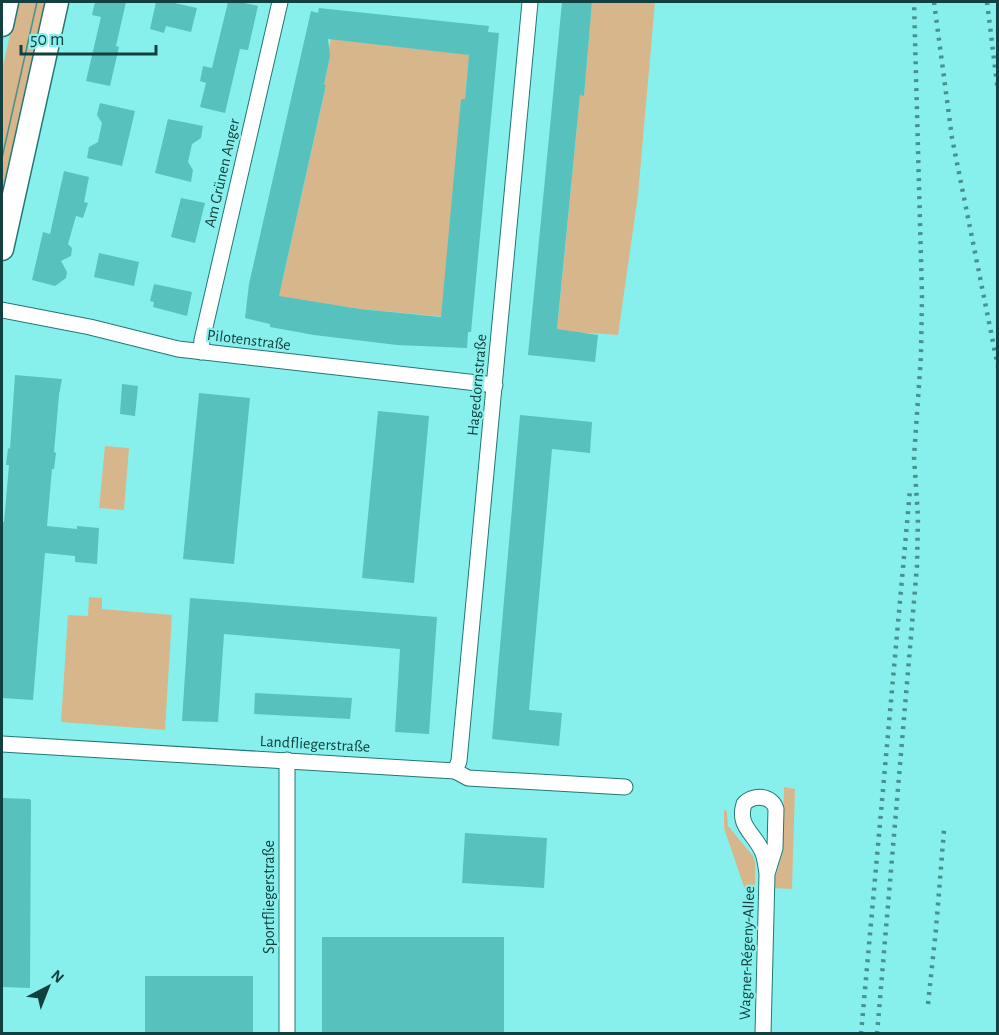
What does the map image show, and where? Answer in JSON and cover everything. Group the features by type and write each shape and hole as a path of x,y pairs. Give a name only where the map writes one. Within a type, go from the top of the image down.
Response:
{"main road":[{"path":"2,25 7,2"},
{"path":"2,249 57,2"}],"street":[{"name":"Am Grünen Anger","path":"201,352 280,2"},
{"name":"Hagedornstraße","path":"455,771 459,761 530,2"},
{"name":"Pilotenstraße","path":"2,310 90,327 178,350 495,385"},
{"name":"Landfliegerstraße","path":"2,744 455,771 468,778 625,786"},
{"name":"Sportfliegerstraße","path":"287,760 287,1034"},
{"name":"Wagner-Régeny-Allee","path":"763,1034 767,874"}],"shaded area":[{"path":"17,2 50,2 2,214 2,71"},
{"path":"592,2 655,2 638,195 618,335 557,331 580,95 584,95"},
{"path":"331,39 473,55 468,65 465,99 461,99 447,317 360,309 274,296 282,283 326,86 324,85"},
{"path":"105,446 129,448 124,510 99,508"},
{"path":"89,597 102,598 102,609 172,615 165,730 61,722 68,615 88,616"},
{"path":"784,787 795,789 792,889 772,888 782,855"},
{"path":"724,809 727,812 728,826 753,856 755,888 744,887 724,828"}],"building":[{"path":"95,2 126,2 110,86 86,81 101,17 92,15"},
{"path":"156,2 170,2 197,8 191,32 166,26 164,33 150,29"},
{"path":"228,2 258,6 248,50 240,49 225,113 200,107 206,83 200,81 203,66 212,68"},
{"path":"562,2 592,2 584,96 580,95 557,329 598,335 595,362 528,355"},
{"path":"319,8 489,26 488,32 499,33 471,332 468,332 467,348 397,345 314,335 270,327 270,324 245,318 249,284 311,11 318,13","holes":["328,39 469,55 465,99 461,99 441,317 360,309 279,296 326,85 324,85 330,56"]},
{"path":"100,103 135,111 122,166 87,158 89,147 98,142 102,123 97,115"},
{"path":"168,119 203,126 201,138 192,144 188,162 193,170 191,182 155,173"},
{"path":"64,171 89,177 84,202 88,203 83,218 76,216 68,244 72,248 71,256 61,261 67,272 66,278 55,286 32,280 43,232 50,234"},
{"path":"181,198 205,203 195,243 171,237"},
{"path":"99,253 139,262 134,286 94,277"},
{"path":"154,284 192,292 187,316 153,307 154,302 150,301"},
{"path":"15,375 62,379 47,526 77,529 77,526 99,528 97,564 75,562 75,556 45,553 33,700 2,698 2,522 4,522 9,465 6,465 8,448 10,449"},
{"path":"122,384 138,386 135,416 120,414"},
{"path":"199,393 250,398 234,564 183,559"},
{"path":"378,411 429,416 414,583 362,578"},
{"path":"520,415 592,422 590,453 552,449 529,710 562,713 559,746 492,739"},
{"path":"190,598 437,617 429,734 395,732 400,649 224,634 218,722 182,721"},
{"path":"255,693 352,698 350,719 254,714"},
{"path":"2,798 30,799 31,801 30,988 2,987"},
{"path":"465,833 547,838 544,888 462,883"},
{"path":"322,937 504,937 504,1034 322,1034"},
{"path":"145,976 253,976 253,1034 145,1034"}],"tram line":[{"path":"2,158 37,2"}],"railway":[{"path":"877,1034 917,566 918,517 914,457 921,356 922,296 914,2"},
{"path":"934,2 952,138 998,367"},
{"path":"987,2 998,92"},
{"path":"861,1034 910,490"},
{"path":"928,1004 944,830"}]}
